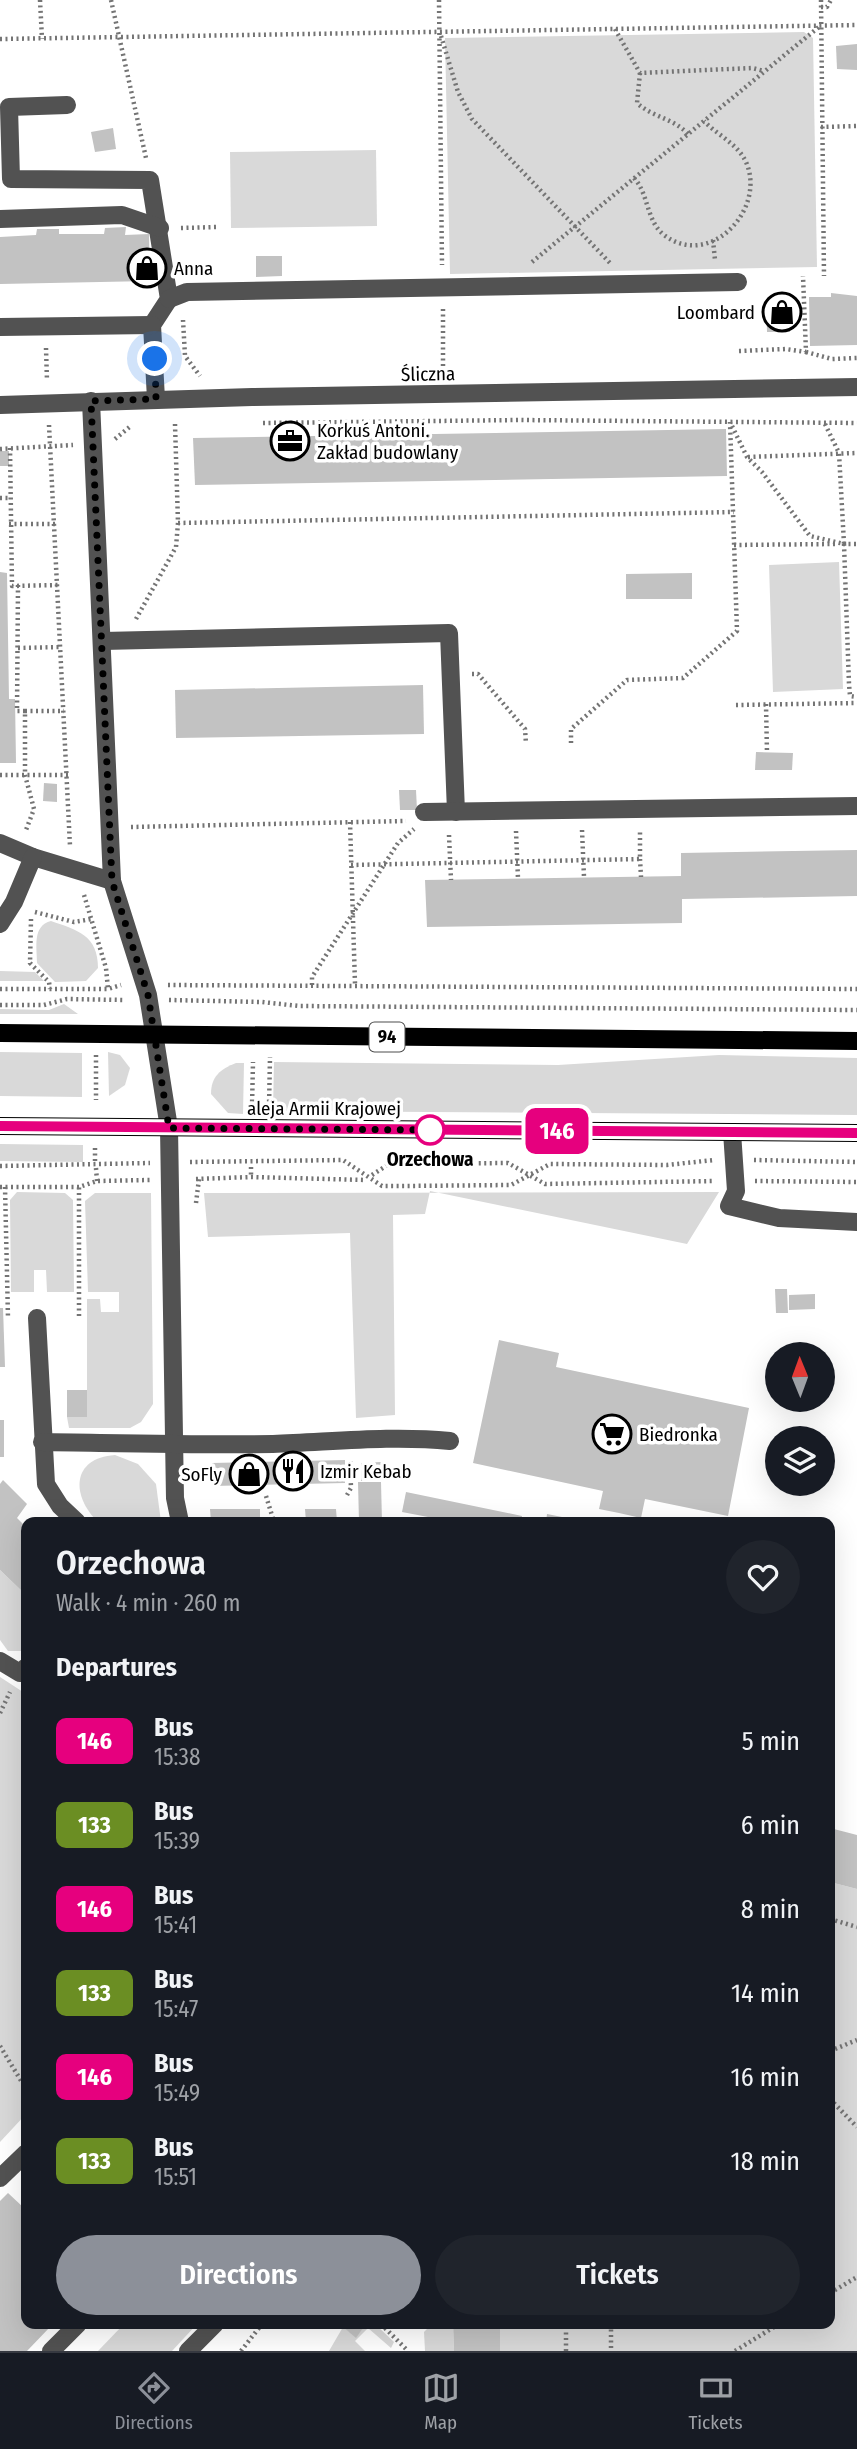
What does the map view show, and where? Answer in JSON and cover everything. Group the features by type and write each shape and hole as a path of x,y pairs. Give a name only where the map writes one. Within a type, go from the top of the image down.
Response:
{"main road":[{"name":"94","path":"0,1033 857,1041"},
{"name":"aleja Armii Krajowej","path":"0,1126 857,1133"}],"street":[{"path":"67,105 9,107 11,179 150,180 170,299"},
{"path":"0,219 121,215 160,228"},
{"path":"156,399 152,325 170,299 187,292 738,282"},
{"path":"0,327 152,325"},
{"name":"Śliczna","path":"0,405 156,399 857,387"},
{"path":"91,401 112,881 149,1000 169,1128 175,1497 179,1517"},
{"path":"103,641 449,633 453,812"},
{"path":"418,818 453,812 857,806"},
{"path":"0,843 112,881"},
{"path":"0,924 14,902 26,854"},
{"path":"732,1132 736,1191 729,1206 779,1219 857,1222"},
{"path":"37,1318 41,1442 46,1484 60,1506 72,1517"},
{"path":"41,1442 174,1444 350,1441 404,1437 450,1441"},
{"path":"0,1661 21,1672"},
{"path":"0,2178 21,2157"},
{"path":"51,2351 73,2329"},
{"path":"188,2351 210,2329"}],"path":[{"path":"40,0 42,39"},
{"path":"111,0 150,180"},
{"path":"439,0 444,395"},
{"path":"821,0 824,276"},
{"path":"821,7 827,7 831,0"},
{"path":"522,285 524,269 821,25"},
{"path":"0,39 857,25"},
{"path":"615,29 640,73 637,103 650,115 680,125 688,134"},
{"path":"439,32 458,92 472,119 618,271 618,285"},
{"path":"640,73 752,68 765,71"},
{"path":"634,178 642,186 650,214 663,234 687,244 713,240 726,234 747,208 751,182 747,164 735,145 704,121"},
{"path":"821,127 857,126"},
{"path":"160,228 218,227"},
{"path":"803,276 806,352"},
{"path":"170,299 182,308 185,356 206,385 207,398"},
{"path":"45,326 68,775 69,843 106,968 108,989"},
{"path":"739,351 786,349 832,359 857,358"},
{"path":"730,422 747,457 762,472 810,536 844,544"},
{"path":"571,743 571,729 626,680 682,678 737,631 730,422"},
{"path":"163,424 186,423"},
{"path":"262,423 857,424"},
{"path":"124,642 176,547 178,523 175,424"},
{"path":"825,424 839,453 849,684 850,696 857,700"},
{"path":"0,449 110,443 130,425 141,425"},
{"path":"10,448 9,524 12,586 58,585"},
{"path":"747,457 857,453"},
{"path":"0,498 9,498"},
{"path":"178,523 734,512"},
{"path":"9,524 55,524"},
{"path":"734,545 857,544"},
{"path":"18,585 16,711 64,710"},
{"path":"18,648 62,647"},
{"path":"450,674 478,674 525,729 526,744"},
{"path":"736,705 857,700"},
{"path":"766,704 767,753"},
{"path":"25,711 25,775 34,809 26,854"},
{"path":"0,775 68,775"},
{"path":"639,810 641,877"},
{"path":"451,880 453,812"},
{"path":"581,812 584,877"},
{"path":"515,813 518,879"},
{"path":"127,815 127,827 418,818"},
{"path":"312,985 312,977 398,844 418,818"},
{"path":"350,822 355,984"},
{"path":"351,865 640,859"},
{"path":"50,990 49,982 30,963 31,911 74,922 92,919"},
{"path":"163,985 355,984 857,989"},
{"path":"0,989 108,989 121,985"},
{"path":"0,1005 44,1005 67,999 262,1002 299,1006 857,1010"},
{"path":"96,1048 96,1100"},
{"path":"252,1115 253,1062"},
{"path":"269,1115 270,1062"},
{"path":"203,1162 343,1160 382,1186 511,1185 550,1164 667,1165 706,1160"},
{"path":"753,1160 857,1161"},
{"path":"0,1166 148,1163"},
{"path":"372,1175 389,1164 508,1163 545,1184 857,1182"},
{"path":"251,1167 251,1177"},
{"path":"96,1168 97,1181"},
{"path":"192,1179 251,1177 366,1180"},
{"path":"8,1318 2,1187 79,1187 97,1181 150,1180"},
{"path":"79,1187 79,1316"},
{"path":"0,1279 8,1289"},
{"path":"0,1291 8,1289"},
{"path":"347,1495 351,1488 350,1441"},
{"path":"265,1496 272,1517"},
{"path":"835,1920 857,1927"},
{"path":"835,2049 857,2040"},
{"path":"0,2046 21,2081"},
{"path":"835,2104 857,2127"},
{"path":"835,2289 857,2277"},
{"path":"241,2351 258,2329"},
{"path":"386,2329 408,2351"},
{"path":"566,2329 566,2351"},
{"path":"611,2329 611,2351"},
{"path":"735,2351 771,2329"}],"shaded area":[{"path":"804,32 813,38 817,267 450,274 445,38"},
{"path":"376,150 377,226 231,228 230,152"},
{"path":"839,562 843,689 773,692 769,565"},
{"path":"51,921 77,931 90,941 97,957 98,968 86,981 55,982 37,963 38,932"},
{"path":"0,971 35,972 44,981 0,981"},
{"path":"64,1004 78,1014 0,1014 0,1009 49,1010"},
{"path":"0,1052 82,1053 82,1097 0,1096"},
{"path":"108,1052 120,1055 130,1068 125,1085 109,1096"},
{"path":"719,1055 857,1058 857,1115 273,1111 274,1062 558,1065"},
{"path":"236,1063 244,1063 243,1114 228,1113 211,1094 218,1074"},
{"path":"0,1144 83,1145 83,1162 0,1161"},
{"path":"17,1192 65,1193 73,1200 74,1292 47,1292 46,1270 34,1270 34,1292 11,1292 10,1200"},
{"path":"719,1192 687,1244 437,1193"},
{"path":"95,1193 151,1193 153,1404 141,1422 130,1428 69,1428 67,1417 87,1417 87,1299 100,1299 101,1312 119,1312 119,1292 88,1292 85,1201"},
{"path":"204,1193 430,1193 425,1214 393,1215 395,1415 356,1418 350,1233 208,1237"},
{"path":"115,1455 138,1464 156,1484 160,1517 94,1517 83,1501 80,1480 90,1463"},
{"path":"0,1570 21,1590 21,1651 8,1651 0,1640"},
{"path":"0,1677 21,1691 21,2119 0,2142"},
{"path":"835,1883 857,1889 857,2351 500,2351 500,2329 835,2329"},
{"path":"119,2329 192,2329 172,2351 98,2351"},
{"path":"342,2329 356,2337 362,2329 367,2329 355,2341 365,2351 329,2351"},
{"path":"369,2329 380,2329 394,2342 391,2348"},
{"path":"427,2329 453,2329 454,2351 425,2351 424,2332"}],"building":[{"path":"857,44 857,70 837,69 836,46"},
{"path":"113,128 116,149 95,152 91,132"},
{"path":"126,227 125,235 149,234 150,281 0,284 0,237 36,235 37,229 59,229 59,234 104,234 105,228"},
{"path":"256,256 282,256 282,276 256,277"},
{"path":"831,293 857,296 857,345 810,346 809,297 831,297"},
{"path":"766,299 795,299 795,325 790,326 790,332 767,332"},
{"path":"726,429 727,476 195,485 193,438"},
{"path":"0,451 9,451 9,466 0,466"},
{"path":"0,572 7,573 9,699 15,699 16,763 0,763"},
{"path":"692,573 692,599 626,599 626,574"},
{"path":"423,685 424,734 176,738 175,690"},
{"path":"756,752 793,753 792,770 755,770"},
{"path":"44,783 57,784 57,802 43,801"},
{"path":"399,790 416,790 417,810 400,810"},
{"path":"857,850 857,896 682,899 682,923 427,927 425,880 681,876 681,853"},
{"path":"775,1289 787,1289 788,1313 776,1313"},
{"path":"815,1294 815,1309 789,1310 789,1295"},
{"path":"0,1308 3,1308 5,1367 0,1367"},
{"name":"Biedronka","path":"499,1340 559,1353 556,1367 749,1408 728,1516 645,1499 641,1517 636,1517 599,1509 603,1491 473,1463"},
{"path":"67,1390 87,1390 87,1417 67,1417"},
{"path":"0,1420 4,1420 4,1457 0,1457"},
{"path":"345,1460 345,1483 213,1486 212,1463"},
{"path":"381,1462 381,1480 361,1481 361,1463"},
{"path":"3,1480 27,1504 17,1518 21,1522 21,1590 0,1570 0,1484"},
{"path":"358,1482 381,1482 382,1517 359,1517"},
{"path":"406,1492 522,1516 428,1517 402,1512"},
{"path":"210,1509 260,1509 260,1517 211,1517"},
{"path":"305,1509 336,1509 337,1517 306,1517"},
{"path":"835,1829 857,1835 857,1889 835,1883"},
{"path":"8,2193 21,2205 21,2329 48,2329 27,2351 0,2351 0,2201"},
{"path":"345,2329 362,2329 356,2338"},
{"path":"453,2329 500,2329 500,2351 454,2351"}],"bus line":[{"name":"146","path":"0,1126 857,1133"}],"place":[{"name":"Anna","path":"147,268"},
{"name":"Loombard","path":"782,312"},
{"name":"Korkuś Antoni. Zakład budowlany","path":"290,441"},
{"name":"Orzechowa","path":"430,1130"},
{"name":"Biedronka","path":"612,1434"},
{"name":"Izmir Kebab","path":"293,1471"},
{"name":"SoFly","path":"249,1474"}],"route":[{"path":"155,359 156,399 91,401 112,881 148,995 169,1128 438,1130 430,1130"}]}
